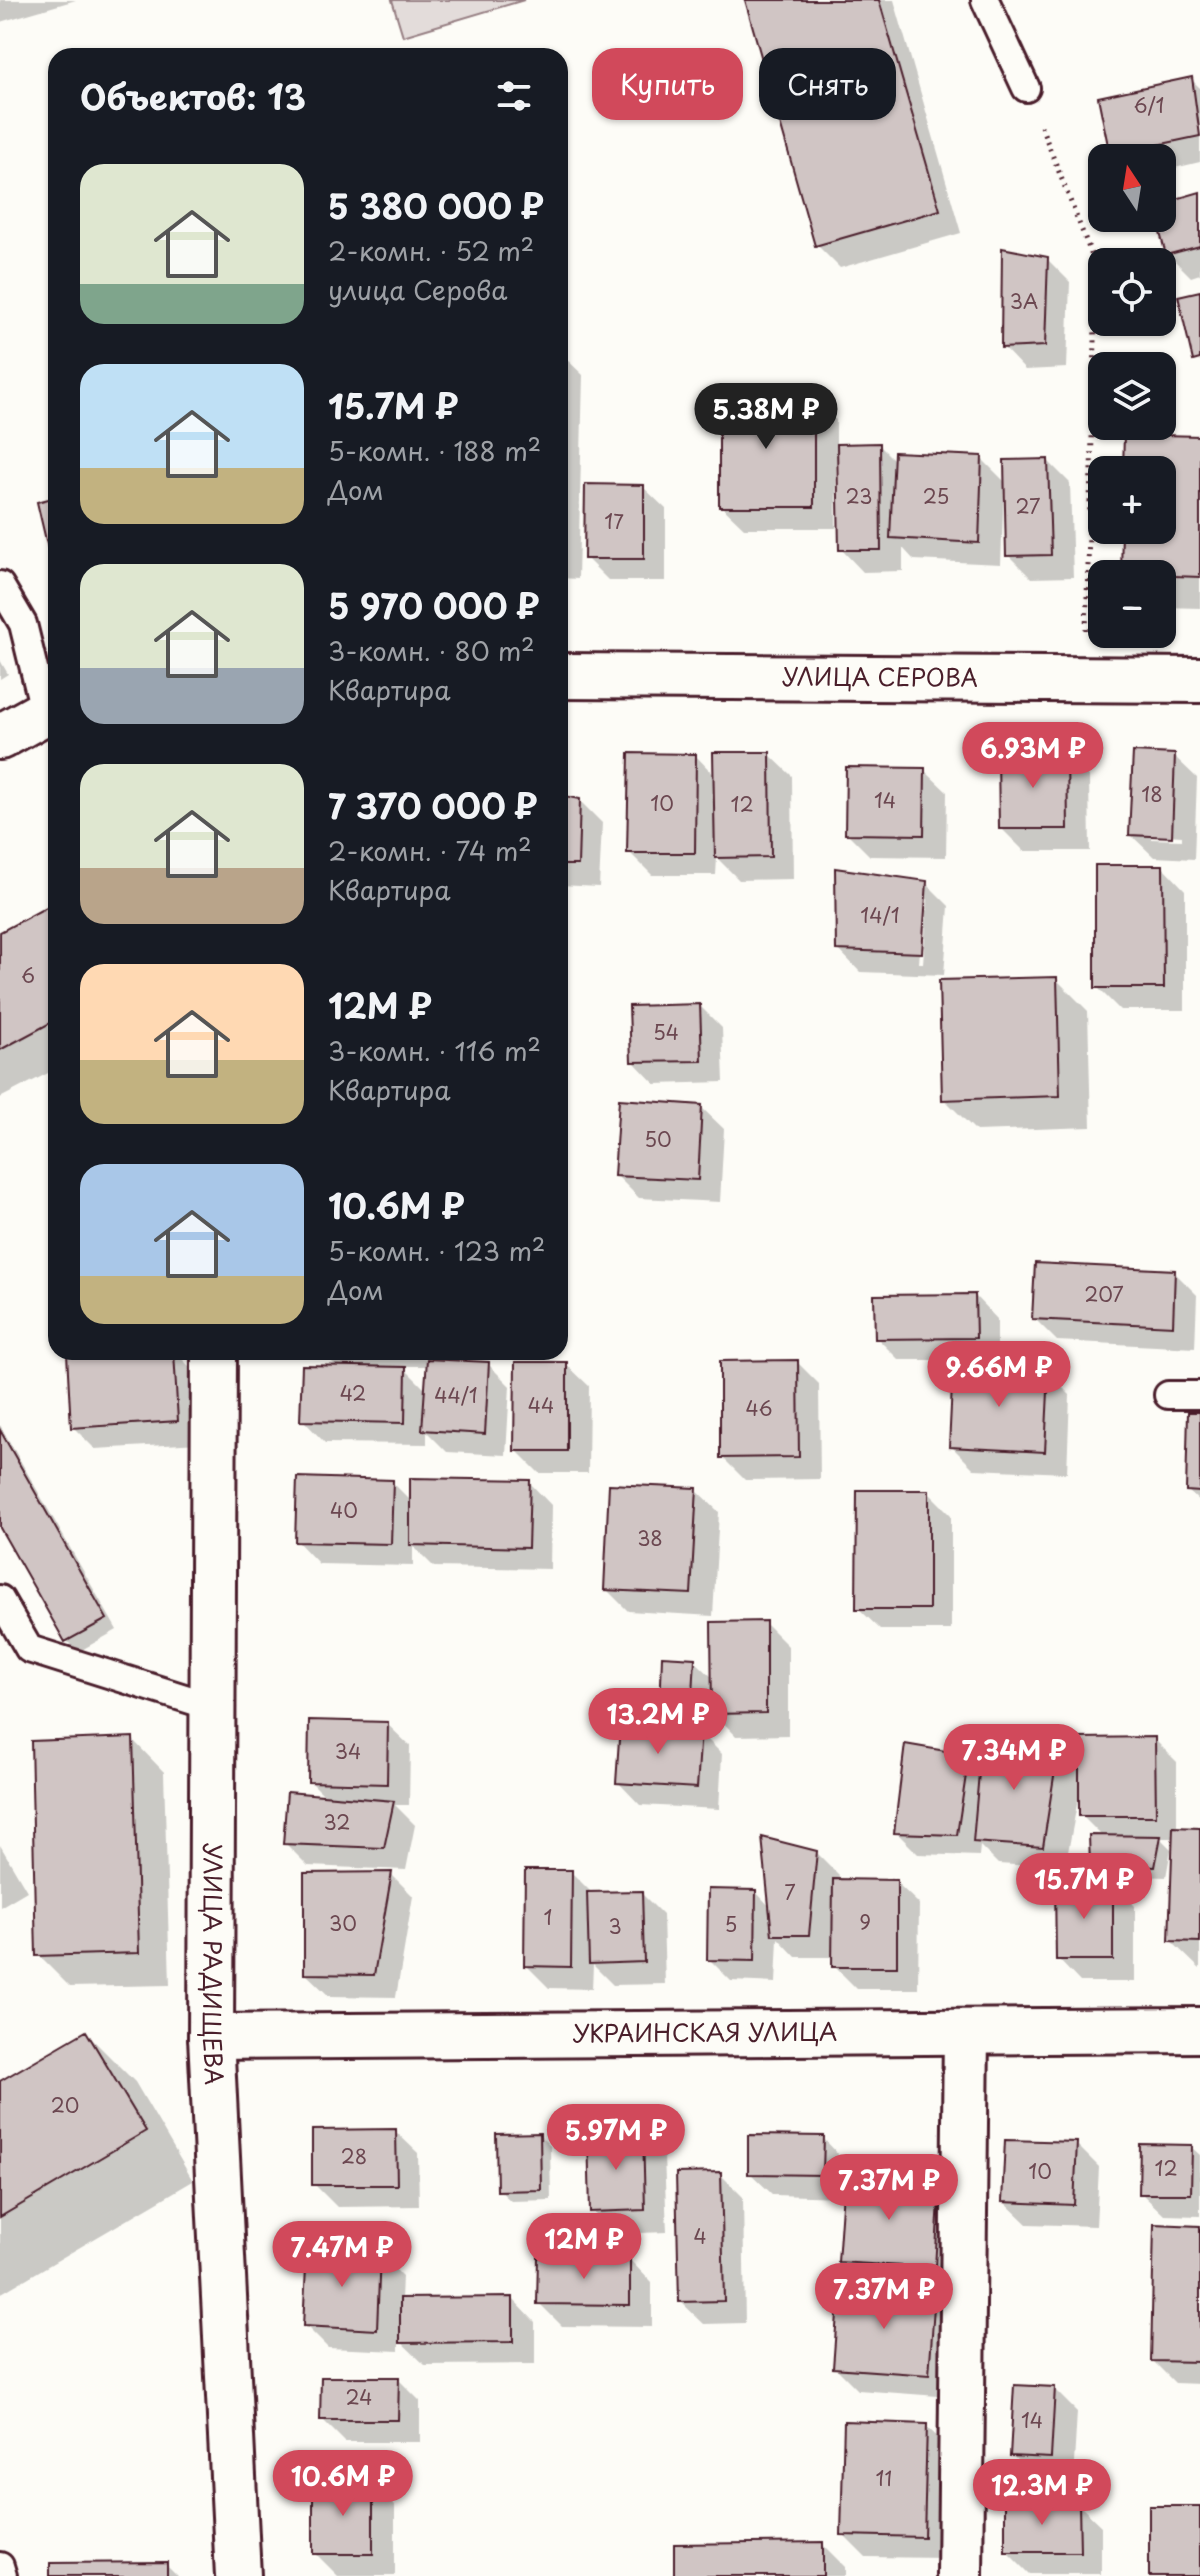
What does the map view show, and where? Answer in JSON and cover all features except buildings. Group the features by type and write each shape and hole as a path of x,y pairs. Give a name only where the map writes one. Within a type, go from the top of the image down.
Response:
{"street":[{"name":"УЛИЦА СЕРОВА","path":"568,676 1200,680"},
{"path":"0,737 48,709"},
{"name":"УЛИЦА РАДИЩЕВА","path":"214,1360 211,2037 238,2576"},
{"name":"УКРАИНСКАЯ УЛИЦА","path":"211,2037 1200,2030"},
{"path":"960,2576 966,2033"}],"lane":[{"path":"985,0 1026,88"},
{"path":"0,585 23,624 48,702"},
{"path":"1168,1395 1200,1395"},
{"path":"0,1599 29,1649 213,1707"},
{"path":"0,2566 3,2576"}],"path":[{"path":"1026,88 1092,256 1095,341 1084,679"}],"shaded area":[{"path":"392,0 524,0 403,36"}]}
